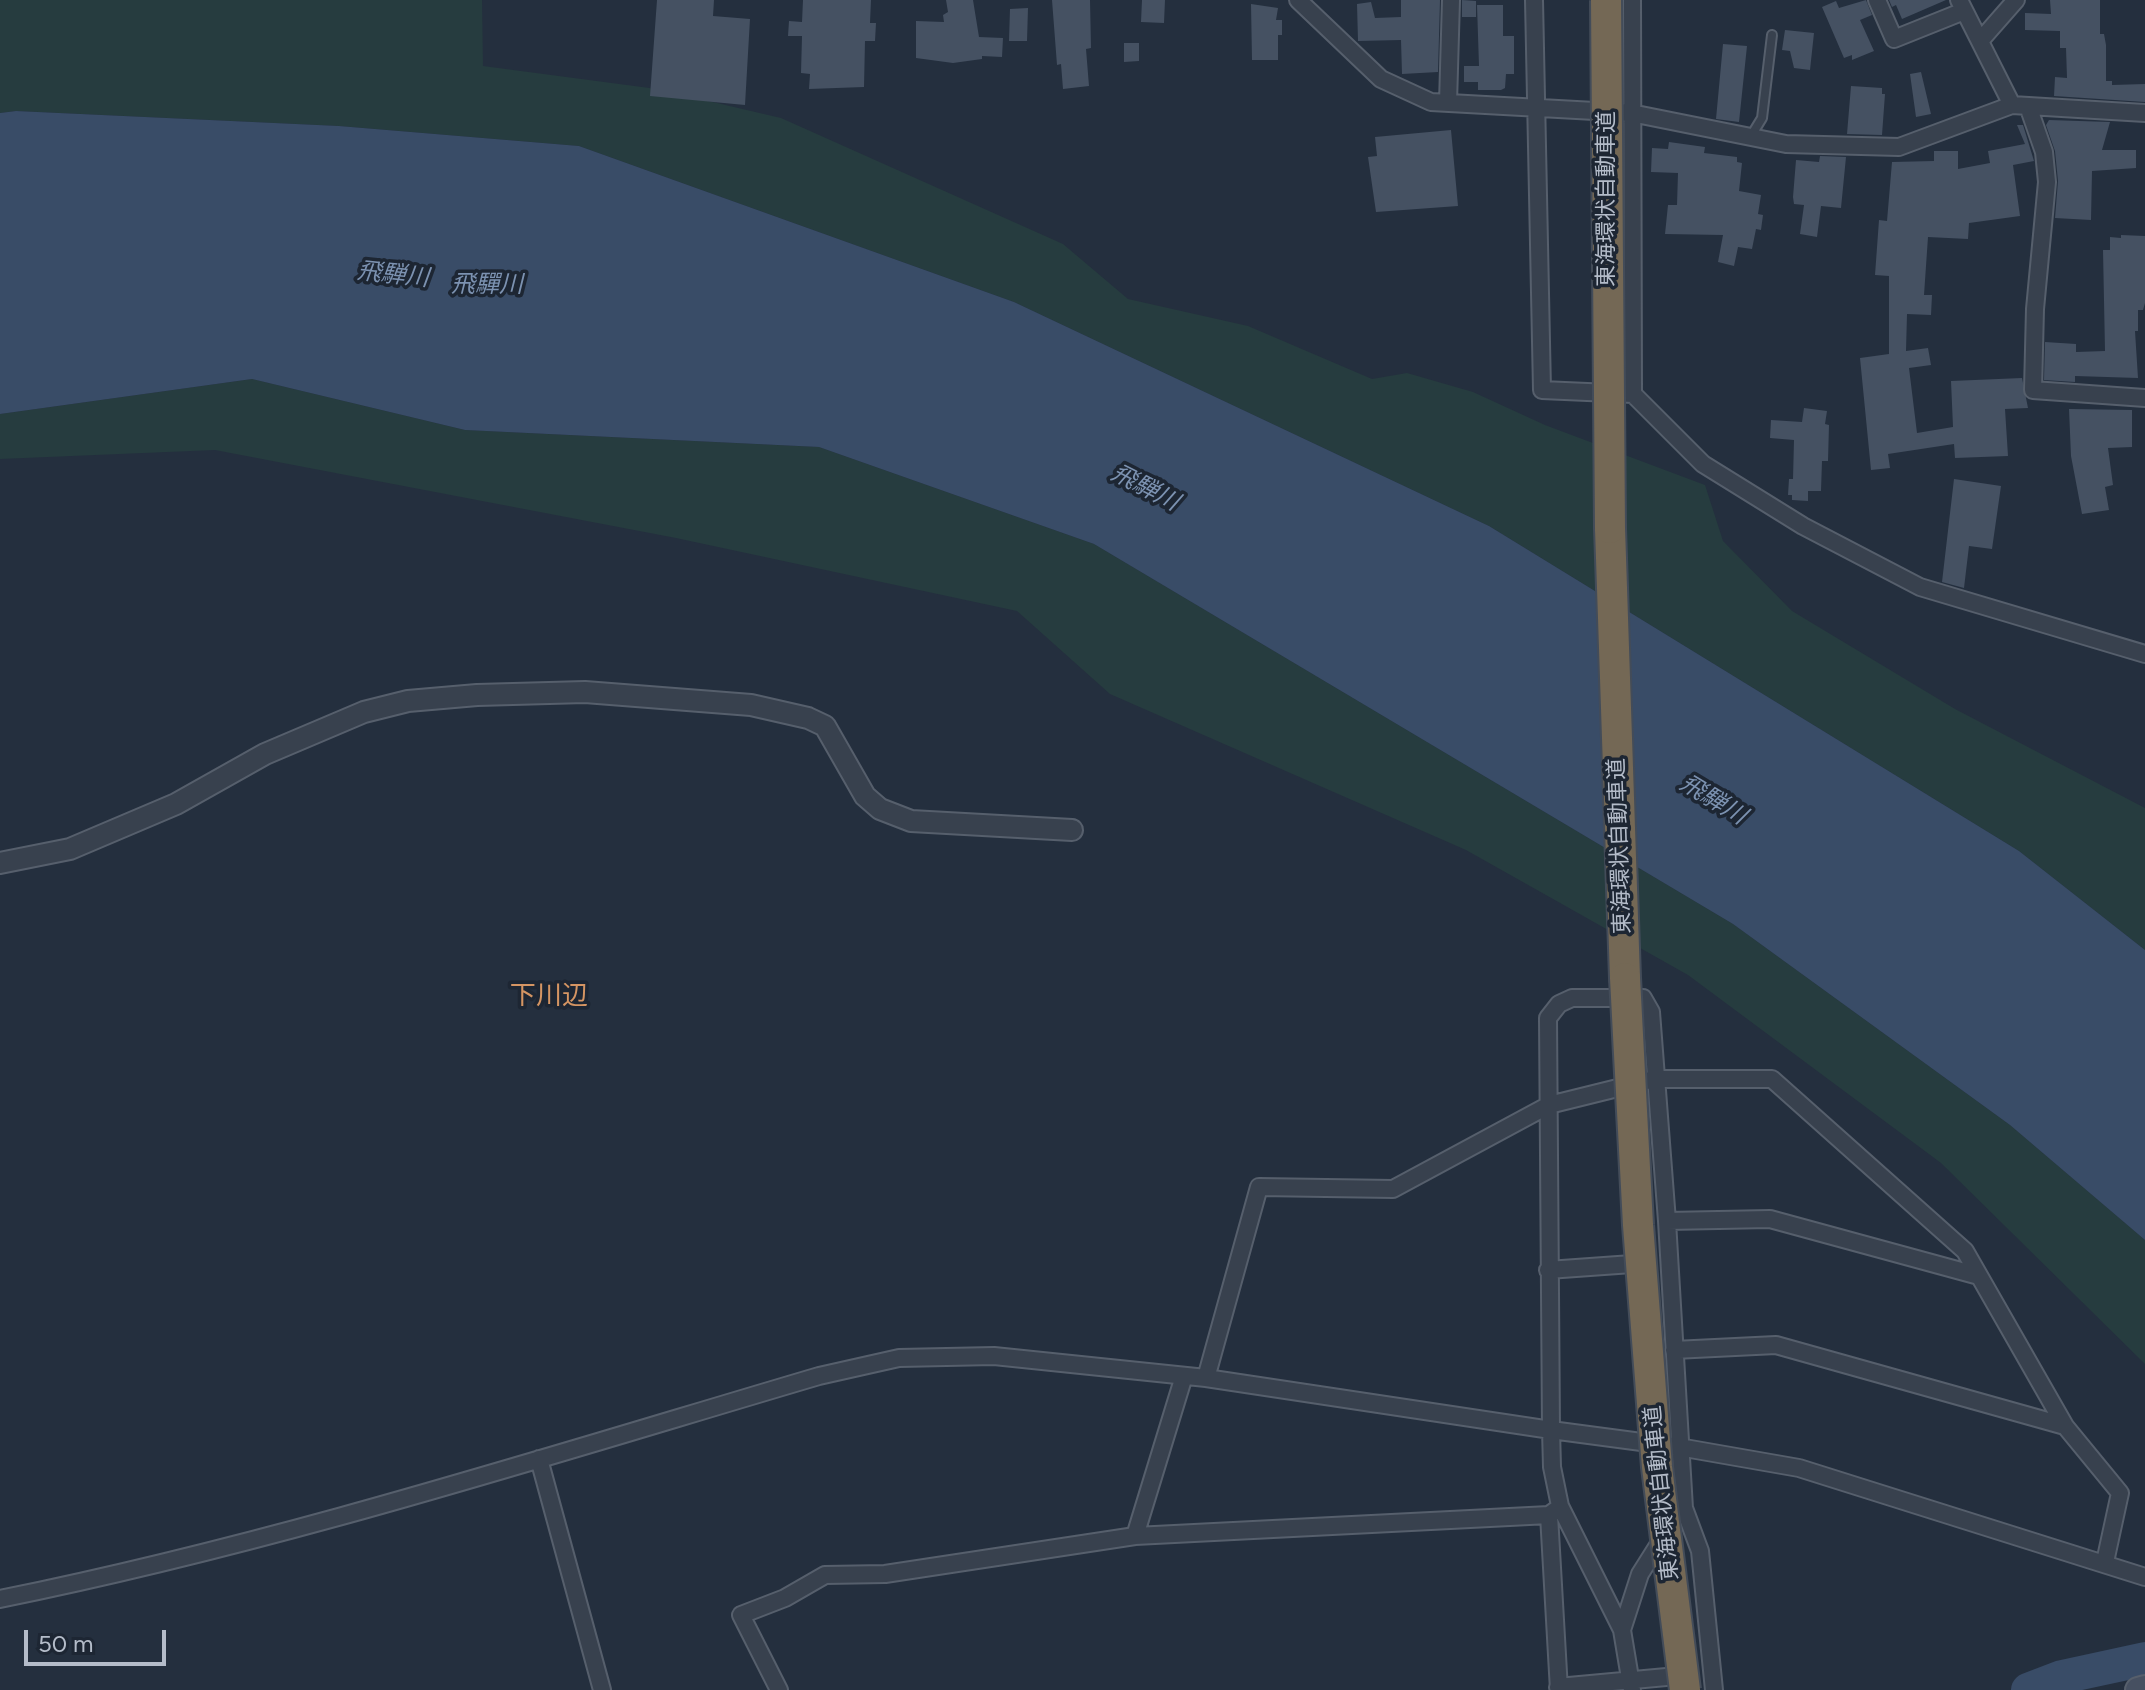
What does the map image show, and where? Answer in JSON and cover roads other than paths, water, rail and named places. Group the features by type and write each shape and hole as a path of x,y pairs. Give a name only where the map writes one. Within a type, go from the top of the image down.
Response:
{"highway":[{"name":"東海環状自動車道","path":"1606,0 1609,509 1623,944 1638,1225 1657,1467 1685,1690"}],"main road":[{"path":"2138,1690 2145,1688"}],"street":[{"path":"1298,0 1381,79 1431,102 1631,113 1786,144 1899,147 2020,105 2145,113"},
{"path":"1448,103 1451,0"},
{"path":"1534,0 1542,390 1633,394 1703,464 1803,526 1920,587 2145,654"},
{"path":"1632,0 1633,394"},
{"path":"1877,0 1894,39 1962,6 2044,152 2047,182 2035,309 2033,390 2145,398"},
{"path":"1980,41 2016,0"},
{"path":"0,863 70,849 176,804 265,754 364,712 408,701 477,695 585,692 751,705 808,718 825,726 865,796 880,809 911,821 1072,830"},
{"path":"1713,1672 1632,1686 1558,1689 1548,1270 1548,1018 1559,1004 1572,998 1643,998 1651,1012 1684,1508 1700,1551 1713,1672 1714,1690"},
{"path":"1206,1378 1259,1187 1393,1189 1549,1105 1654,1079 1772,1079 1965,1251 2065,1426 2120,1493 2105,1562"},
{"path":"1667,1221 1770,1219 1979,1276"},
{"path":"1548,1270 1669,1262"},
{"path":"1674,1350 1776,1345 2065,1426"},
{"path":"0,1599 96,1579 273,1534 819,1376 899,1358 994,1356 1206,1378 1679,1447 1799,1468 2145,1577"},
{"path":"1135,1536 1184,1376"},
{"path":"539,1459 602,1690"},
{"path":"1622,1630 1640,1574 1684,1508"},
{"path":"779,1690 741,1615 785,1598 825,1575 885,1574 1135,1536 1555,1510"},
{"path":"1555,1510 1622,1630 1632,1686"}],"lane":[{"path":"1751,137 1762,118 1772,35"}],"water":[{"name":"飛驒川","path":"16,111 339,126 579,146 1014,302 1489,526 2019,851 2145,950 2145,1240 2010,1125 1733,924 1094,544 819,447 465,430 252,379 0,414 0,113"}],"waterway":[{"path":"2028,1690 2062,1677 2145,1659"}],"district":[{"name":"下川辺","path":"549,996"}],"water label":[{"name":"飛騨川","path":"393,275"},
{"name":"飛騨川","path":"1145,488"},
{"name":"飛騨川","path":"1713,800"}]}
